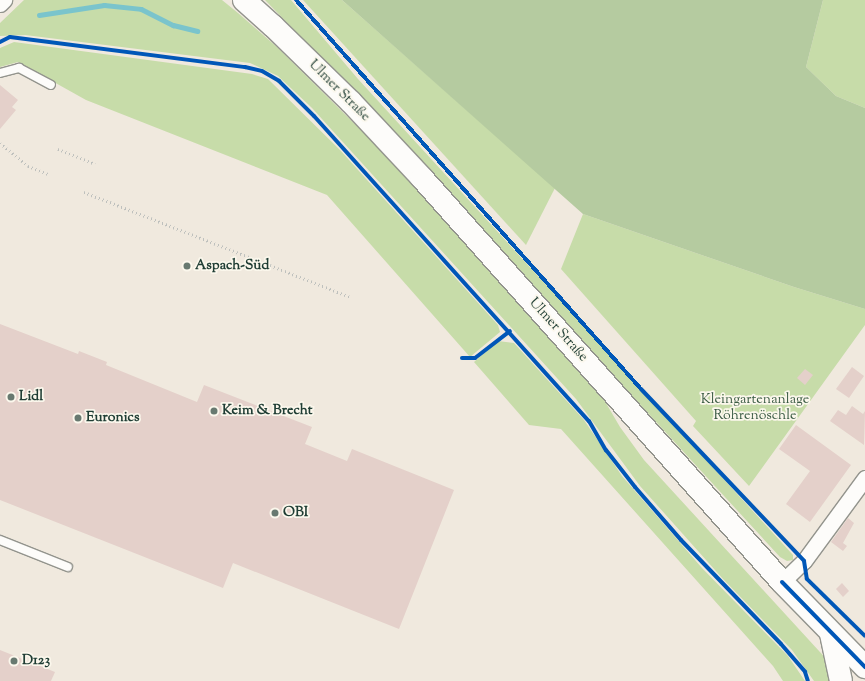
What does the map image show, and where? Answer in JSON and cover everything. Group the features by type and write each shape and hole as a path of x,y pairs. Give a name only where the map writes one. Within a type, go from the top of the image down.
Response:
{"main road":[{"name":"Ulmer Straße","path":"244,0 345,97 422,178 782,582 831,634 865,666"},
{"path":"831,634 841,681"}],"street":[{"path":"0,4 4,0"},
{"path":"782,582 804,561 865,478"}],"lane":[{"path":"0,72 20,68 51,85"},
{"path":"0,540 68,567"}],"path":[{"path":"0,143 28,166 48,174"},
{"path":"58,149 95,164"},
{"path":"84,192 350,297"}],"green space":[{"path":"24,0 222,0 238,13 278,48 396,165 531,312 603,398 620,427 644,460 830,663 834,681 814,681 792,650 723,579 640,486 576,399 312,108 278,76 250,63 25,35 0,36 0,23"},
{"path":"265,0 291,0 358,79 793,555 793,560 787,561 780,557 335,72"},
{"path":"303,0 342,0 555,188 526,245"},
{"path":"342,0 823,0 806,67 836,96 865,108 865,309 794,287 583,214"},
{"path":"823,0 865,0 865,108 836,96 806,67"},
{"path":"14,42 252,74 268,79 340,150 498,325 500,332 470,357 327,195 86,100 18,62 0,67 0,48"},
{"name":"Kleingartenanlage Röhrenöschle","path":"583,214 794,287 865,309 865,325 749,486 693,426 696,421 561,269"},
{"path":"498,341 514,343 584,420 622,476 702,568 788,656 805,681 783,681 773,666 561,429 529,425 474,362"}],"building":[{"path":"0,85 18,100 12,107 16,110 0,129"},
{"name":"OBI","path":"0,324 78,354 79,351 107,362 106,365 197,402 204,385 312,427 305,444 347,461 352,449 454,490 399,629 233,563 223,588 0,500"},
{"path":"852,367 864,376 849,398 836,389"},
{"path":"805,369 813,375 805,385 797,378"},
{"path":"852,406 863,414 865,411 864,445 830,421 838,410 846,415"},
{"path":"796,425 851,465 810,522 786,504 810,471 779,449"},
{"path":"848,518 854,523 843,543 847,546 843,551 831,542"},
{"path":"842,583 849,591 843,597 836,589"},
{"name":"D123","path":"0,650 55,672 51,681 0,681"}],"waterway":[{"path":"39,15 104,5 141,9 173,25 197,31"}],"cycle path":[{"path":"296,0 641,389 804,561 807,579 865,636"},
{"path":"0,42 10,37 245,67 262,71 279,81 314,116 589,421 606,450 635,487 681,540 781,644 805,672 808,681"},
{"path":"462,358 475,358 510,331"},
{"path":"782,582 865,667"}],"place":[{"name":"Aspach-Süd","path":"187,266"},
{"name":"Lidl","path":"11,397"},
{"name":"Keim & Brecht","path":"214,411"},
{"name":"Euronics","path":"78,418"},
{"name":"OBI","path":"275,513"},
{"name":"D123","path":"14,661"}]}
